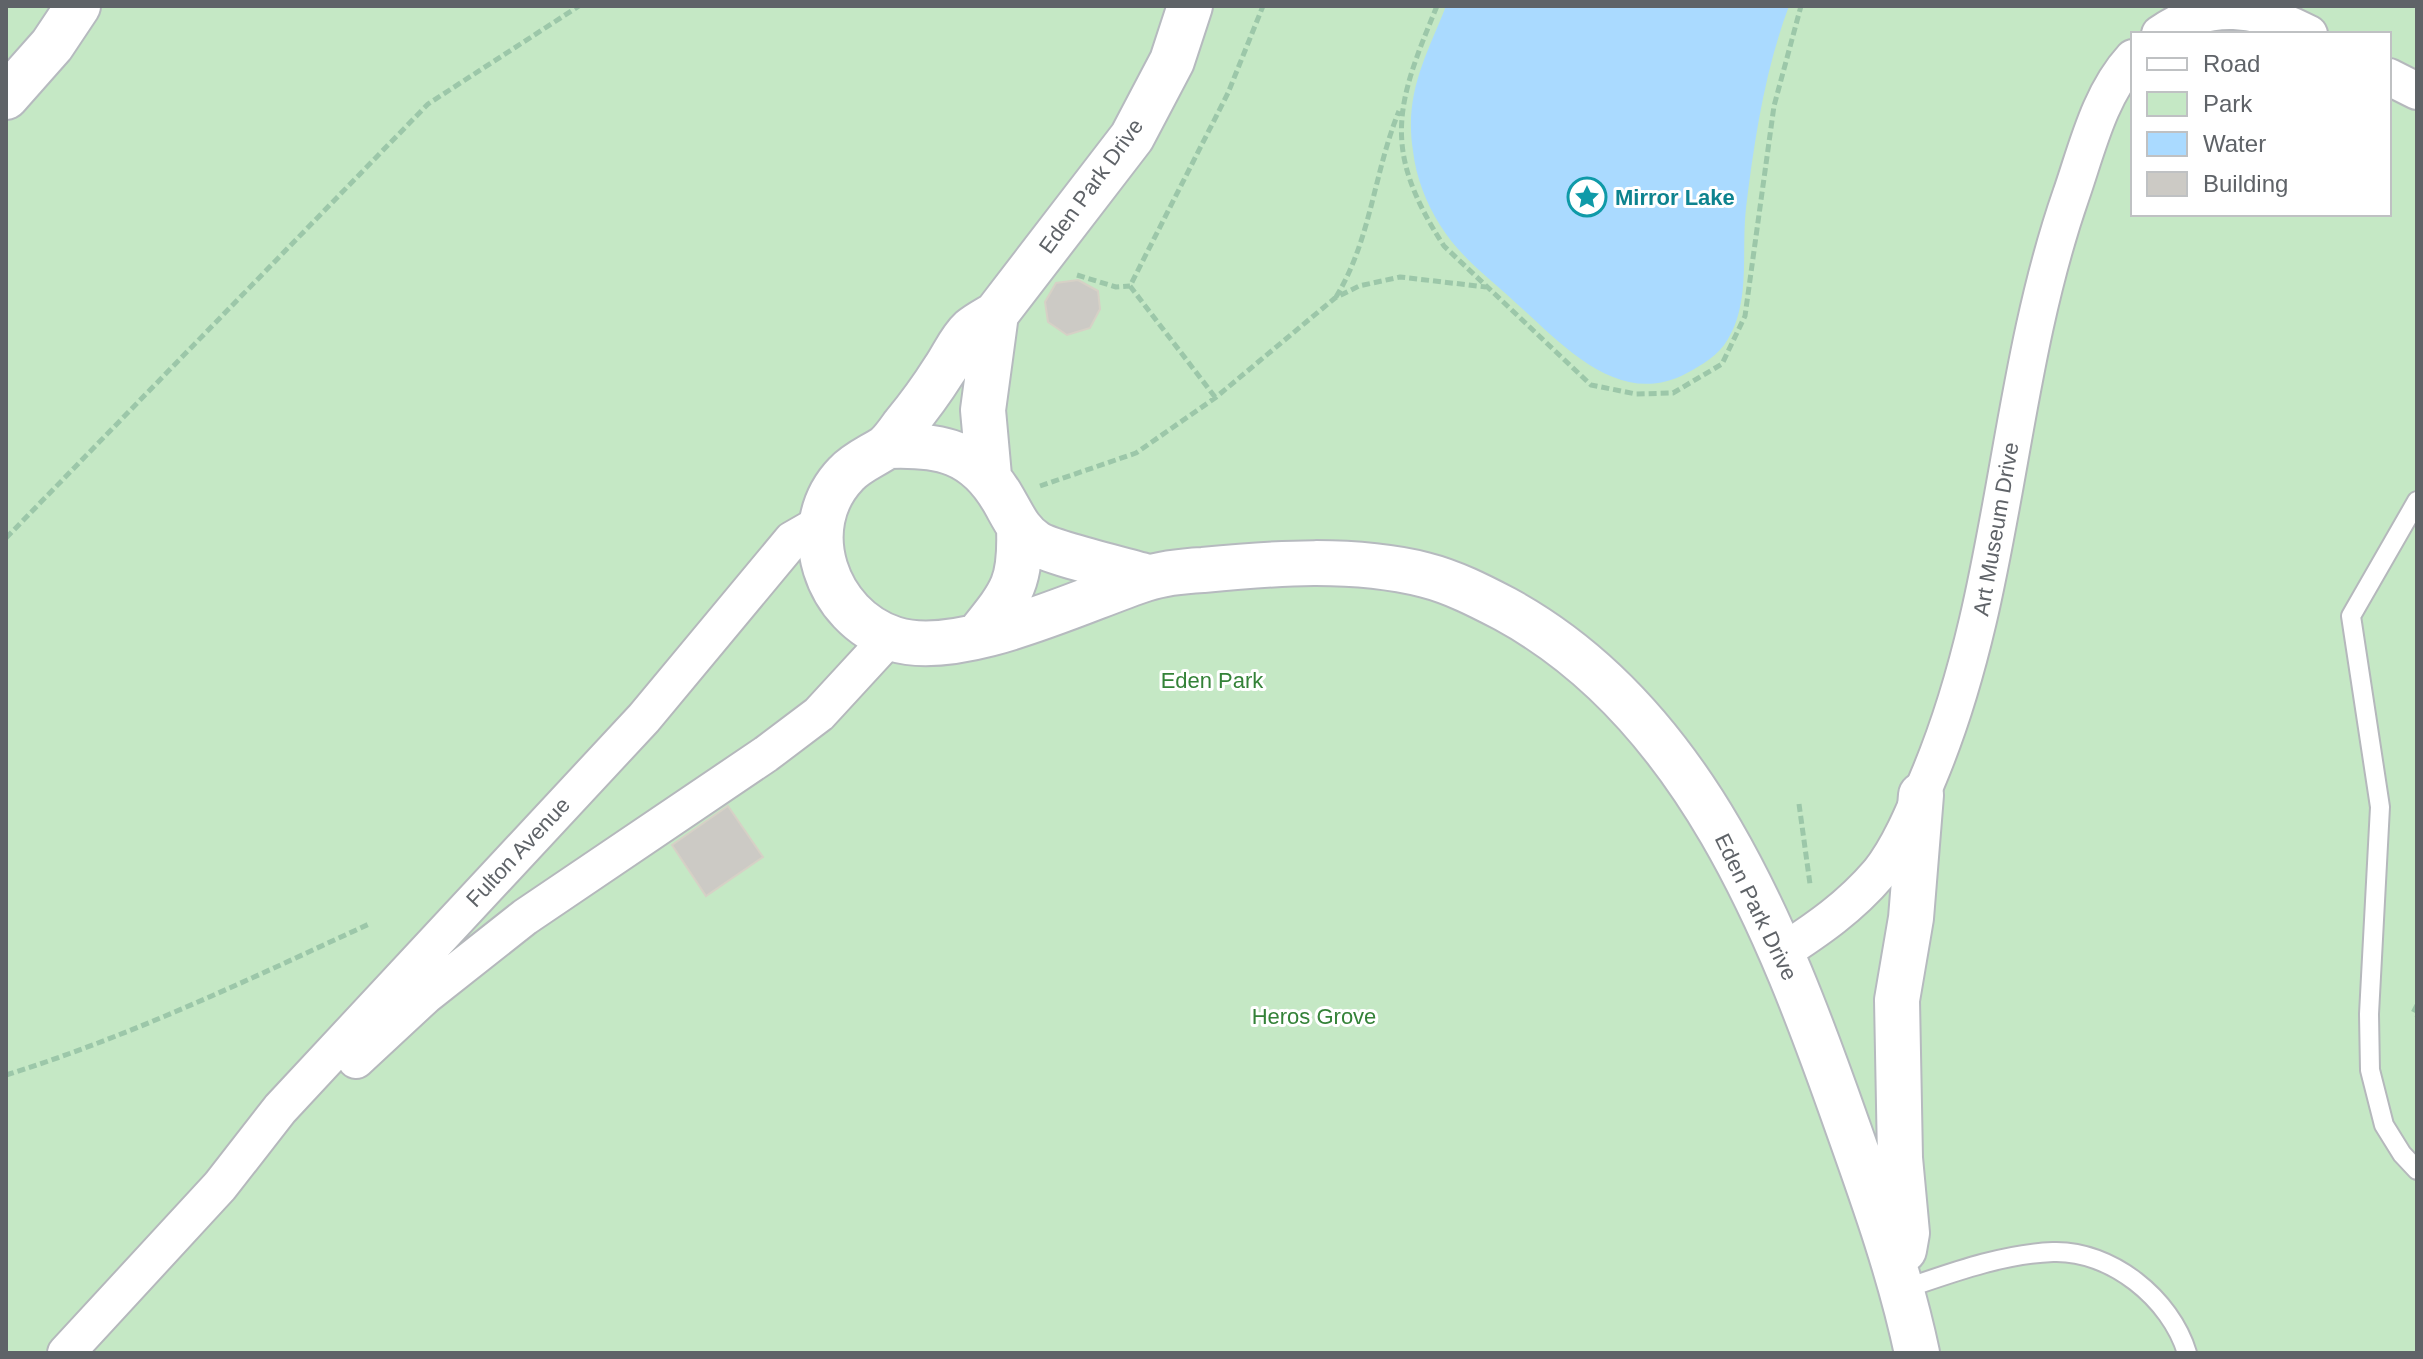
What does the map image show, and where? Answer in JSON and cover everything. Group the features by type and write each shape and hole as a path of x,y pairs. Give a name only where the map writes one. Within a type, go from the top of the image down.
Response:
{"street":[{"path":"6,97 52,45 78,6"},
{"name":"Eden Park Drive","path":"1190,6 1172,61 1132,137 996,314 969,331 929,393 888,446 846,474 829,497 820,524 820,553 828,580 844,604 889,638 917,644 980,633 1077,607 1148,577 1201,570 1357,564 1427,575 1477,594 1540,628 1583,661 1634,711 1690,782 1737,858 1816,1037 1902,1283 1917,1353"},
{"path":"2163,32 2180,19 2205,12 2243,10 2280,19 2305,32"},
{"name":"Art Museum Drive","path":"1781,953 1835,918 1881,871 1921,795 1948,730 1984,606 2029,345 2060,228 2104,102 2131,61"},
{"path":"2391,78 2417,91"},
{"name":"Eden Park Drive","path":"989,476 983,410 996,314"},
{"name":"Eden Park Drive","path":"888,446 926,444 957,453 989,476 1019,528 1038,545 1148,577"},
{"name":"Fulton Avenue","path":"220,1186 280,1109 652,710 792,540 820,524"},
{"name":"Eden Park Drive","path":"980,633 1009,597 1020,566 1019,528"},
{"name":"Fulton Avenue","path":"66,1353 220,1186 425,996 525,917 766,754 819,714 889,638"},
{"path":"1902,1283 1907,1233 1900,1158 1897,1000 1911,918 1921,795"}],"lane":[{"path":"2417,501 2351,616 2380,807 2369,1014 2370,1070 2384,1125 2402,1154 2417,1170"},
{"path":"1902,1283 2003,1259 2056,1252 2099,1262 2129,1277 2151,1294 2170,1317 2187,1353"}],"path":[{"path":"6,538 428,104 579,6"},
{"path":"1130,286 1203,146 1263,6"},
{"path":"1335,298 1352,271 1360,249 1387,141 1401,107 1411,68 1437,6"},
{"path":"1401,107 1402,143 1409,177 1427,219 1444,246 1591,385 1636,394 1673,393 1722,364 1745,316 1774,106 1801,6"},
{"path":"1073,274 1116,287 1130,286"},
{"path":"1035,488 1136,453 1215,398 1335,298 1359,286 1400,277 1465,282 1486,287"},
{"path":"1130,286 1215,398"},
{"path":"1799,804 1810,884"},
{"path":"6,1075 104,1042 369,924"},
{"path":"2417,1005 2413,1013 2417,1015"}],"green space":[{"name":"Eden Park","path":"6,6 2417,6 2417,1353 6,1353"}],"water":[{"name":"Mirror Lake","path":"1446,6 1789,6 1773,55 1757,132 1746,208 1740,308 1728,339 1710,359 1687,373 1662,382 1638,383 1615,378 1572,353 1456,247 1435,217 1422,190 1414,161 1411,130 1414,93"}],"building":[{"path":"1078,280 1098,291 1100,309 1090,328 1067,335 1048,322 1045,302 1056,283"},
{"path":"728,806 763,857 706,896 672,845"}],"place":[{"name":"Mirror Lake","path":"1587,197"}],"park label":[{"name":"Heros Grove","path":"1314,1016"}]}
